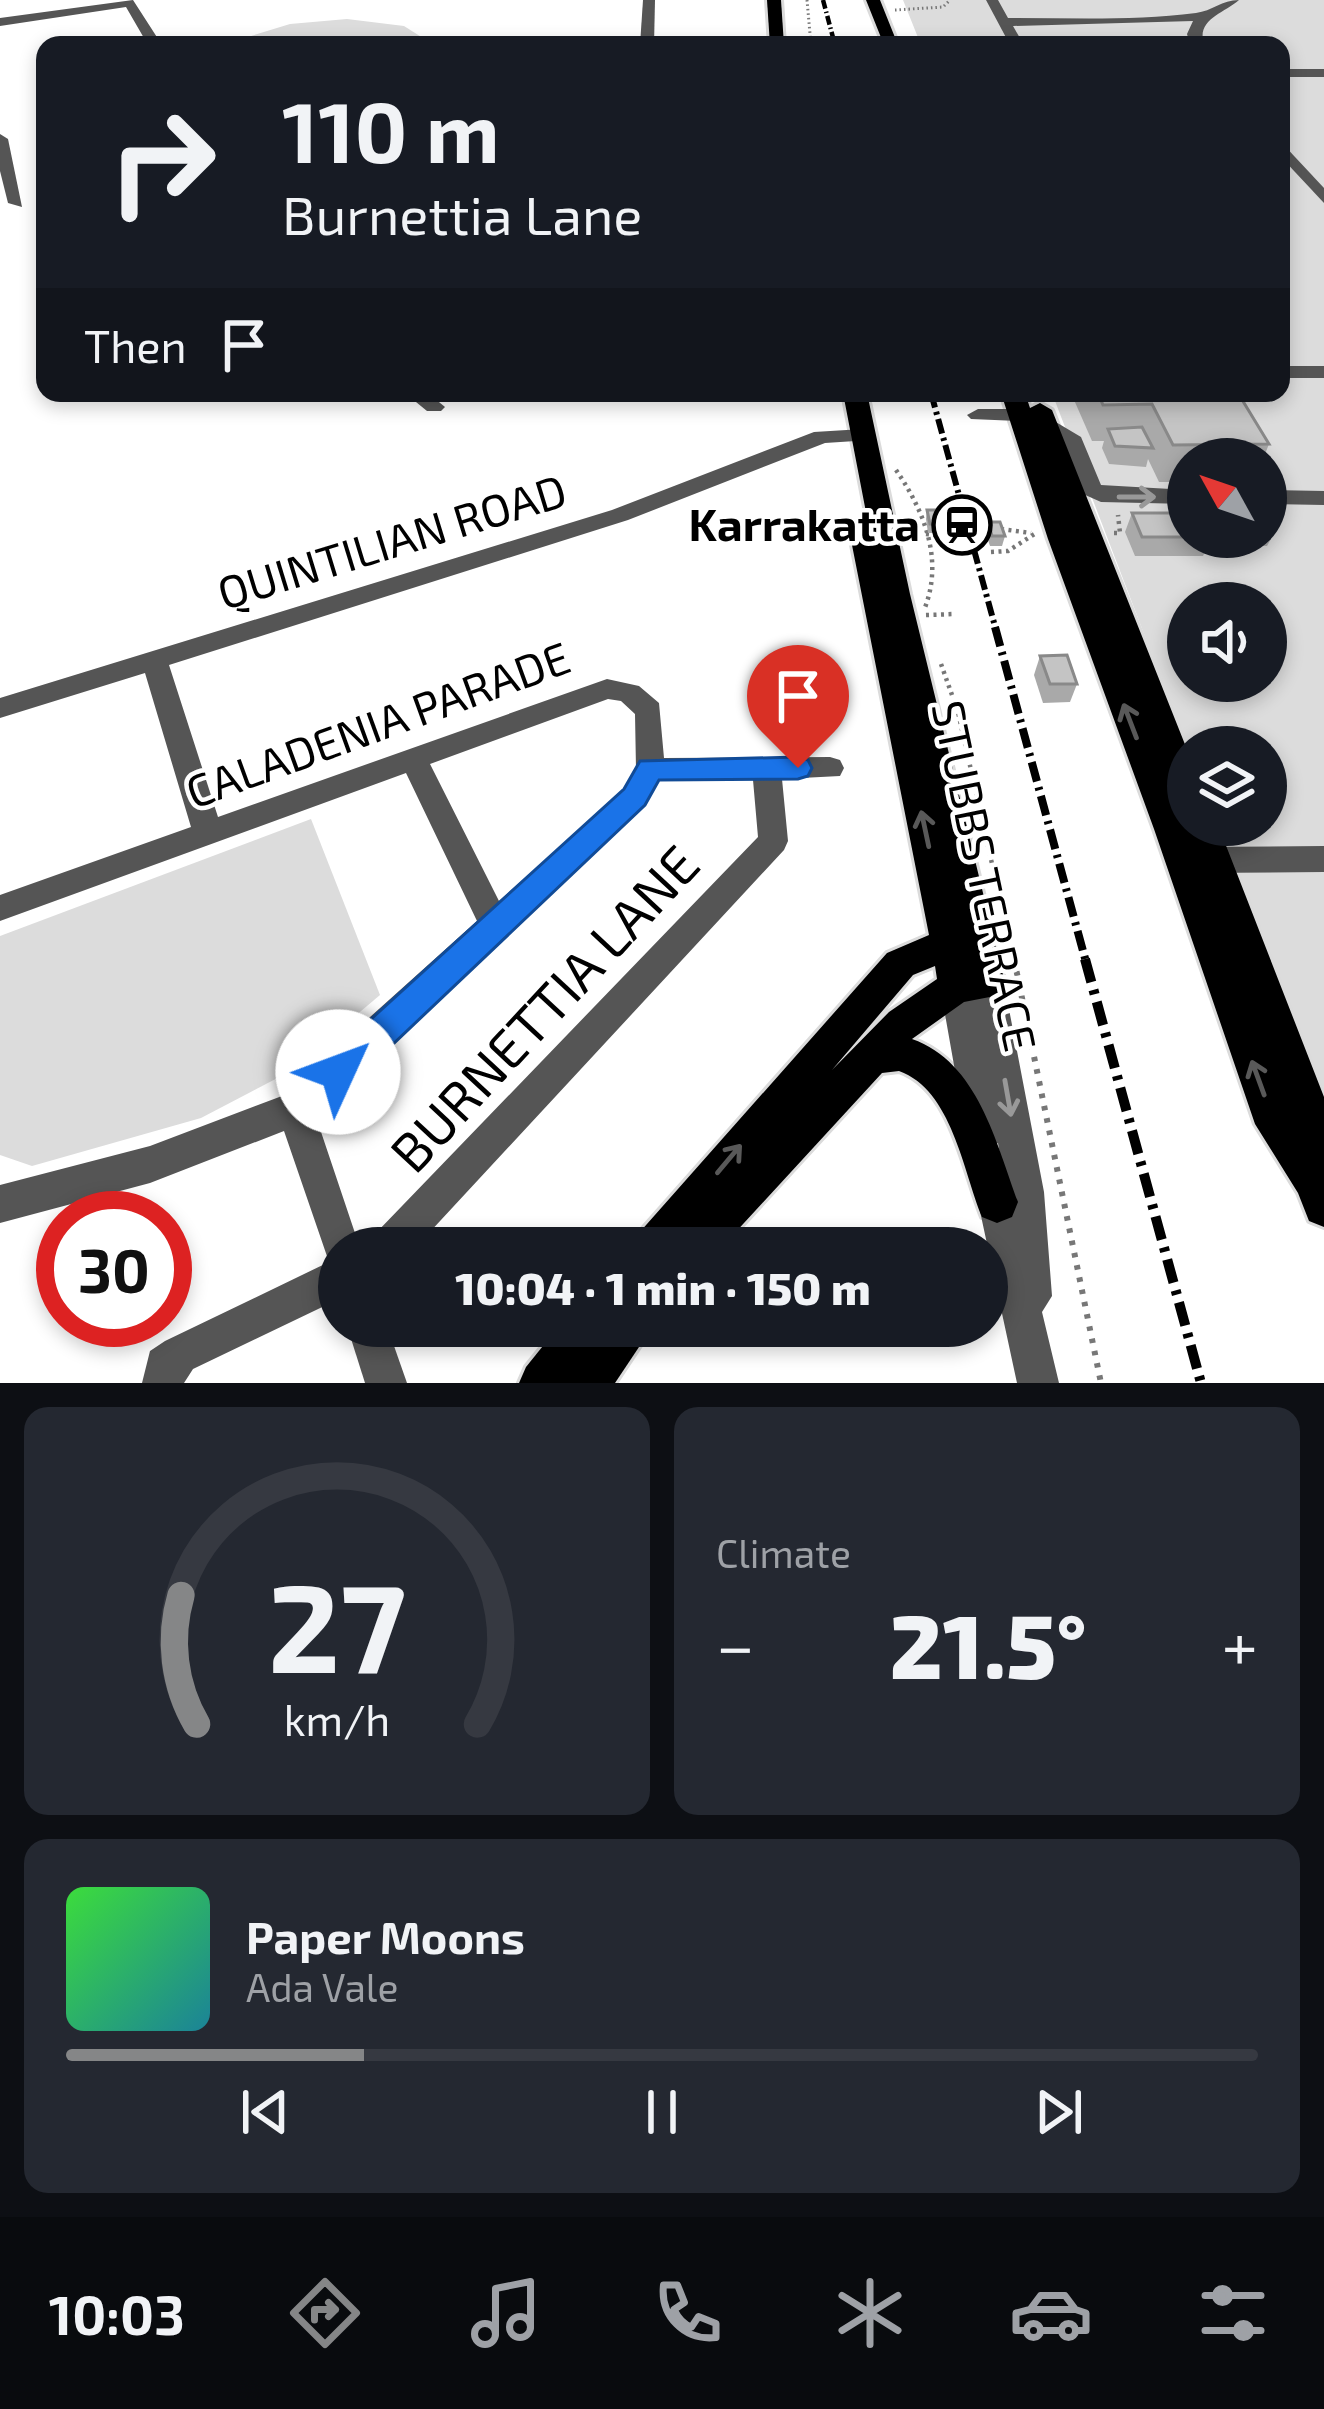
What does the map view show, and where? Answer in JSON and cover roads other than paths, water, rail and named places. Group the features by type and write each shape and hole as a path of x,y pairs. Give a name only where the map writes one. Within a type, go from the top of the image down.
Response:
{"main road":[{"path":"774,0 776,36"},
{"path":"788,0 790,36"},
{"path":"873,0 887,36"},
{"path":"894,5 905,36"},
{"name":"STUBBS TERRACE","path":"840,402 855,440"},
{"name":"STUBBS TERRACE","path":"855,402 855,440 874,594 965,942 972,985"},
{"path":"1028,405 1167,742"},
{"path":"1028,405 1200,848 1314,1123 1319,1193"},
{"path":"672,1227 900,964 965,942"},
{"path":"712,1227 920,1008 972,985"},
{"path":"872,1055 903,1052 927,1064 948,1084 997,1202"},
{"path":"542,1383 571,1347"},
{"path":"586,1383 614,1347"}],"street":[{"path":"647,36 649,0"},
{"path":"992,0 1012,36"},
{"path":"1195,36 1207,16 1233,0"},
{"path":"0,22 130,3 150,36"},
{"path":"1005,22 1134,22 1207,16"},
{"path":"1290,73 1324,73"},
{"path":"0,139 16,204"},
{"path":"1290,157 1324,197"},
{"path":"1290,372 1324,372"},
{"path":"427,402 434,407"},
{"path":"978,415 1028,405 1072,442 1091,489 1101,495 1167,497"},
{"name":"QUINTILIAN ROAD","path":"0,708 620,515 806,446 855,440"},
{"path":"1287,497 1324,498"},
{"path":"154,660 208,835"},
{"name":"CALADENIA PARADE","path":"0,908 607,689 629,693 649,710 650,769"},
{"path":"414,760 495,926"},
{"name":"BURNETTIA LANE","path":"409,1227 773,841 766,768"},
{"name":"BURNETTIA LANE","path":"650,769 830,768"},
{"path":"0,1205 175,1154 295,1108 634,797 650,769"},
{"path":"1200,848 1324,859"},
{"name":"STUBBS TERRACE","path":"972,985 997,1202 1037,1381"},
{"name":"STUBBS TERRACE","path":"972,985 1025,1192 1037,1381"},
{"path":"295,1108 333,1227"},
{"path":"163,1383 165,1366 179,1355 318,1288"},
{"path":"374,1347 386,1383"}],"railway":[{"path":"823,0 833,36"},
{"path":"933,402 996,630"},
{"path":"995,627 1086,962"},
{"path":"1085,959 1201,1383"}],"place":[{"name":"Karrakatta","path":"962,525"}]}
